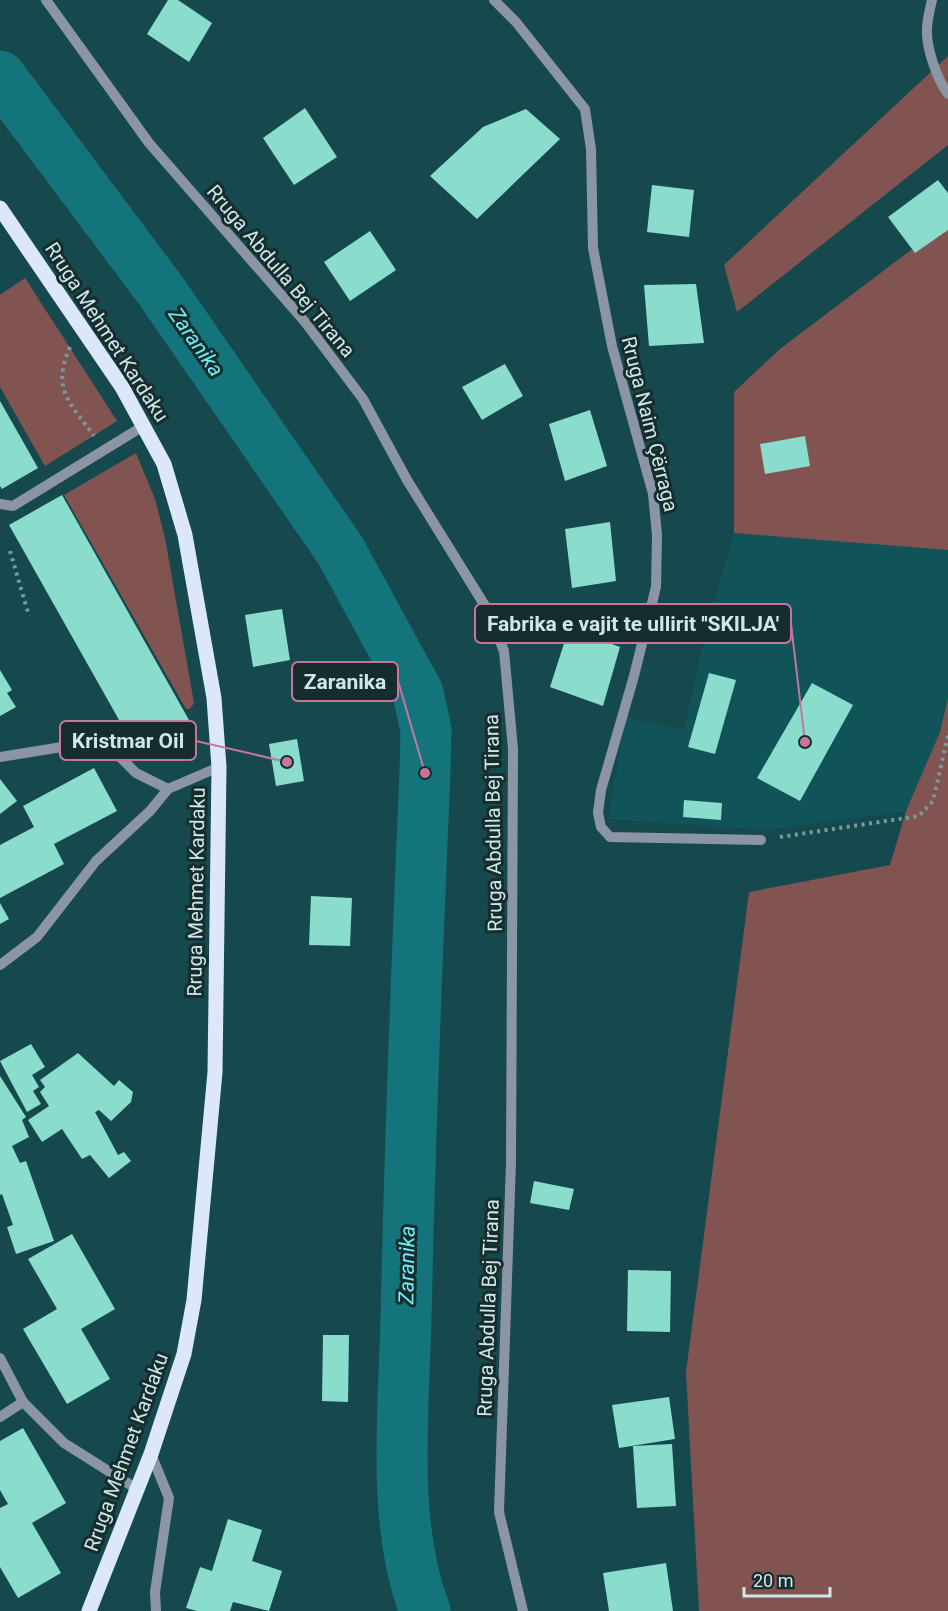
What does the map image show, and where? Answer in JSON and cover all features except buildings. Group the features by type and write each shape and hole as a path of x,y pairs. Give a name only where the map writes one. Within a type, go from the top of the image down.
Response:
{"main road":[{"name":"Rruga Mehmet Kardaku","path":"0,208 146,425 164,464 185,535 214,698 219,767 215,1072 194,1300 184,1354 152,1454 90,1611"}],"street":[{"name":"Rruga Abdulla Bej Tirana","path":"46,0 148,143 305,322 363,399 407,480 487,609 504,651 513,749 512,1126 499,1512 523,1611"},
{"name":"Rruga Naim Çërraga","path":"494,0 524,31 585,109 591,149 593,248 612,346 653,494 657,535 656,587 602,790 598,813 601,827 610,837 761,840"},
{"path":"932,0 927,31 932,57 943,87 948,94"},
{"path":"0,504 13,506 146,425"},
{"path":"0,757 74,745 113,750 136,773 168,789"},
{"path":"0,965 36,938 96,861 150,811 168,789 219,767"},
{"path":"0,1358 23,1402 64,1443 137,1489"},
{"path":"0,1417 23,1402"},
{"path":"152,1454 170,1498 155,1592 156,1611"}],"path":[{"path":"86,334 69,348 60,381 67,398 104,450"},
{"path":"10,551 29,616"},
{"path":"761,840 919,816 933,801 948,735"}],"shaded area":[{"path":"948,56 948,145 737,312 724,265"},
{"path":"948,222 948,550 734,533 734,392 780,349"},
{"path":"25,278 117,421 45,466 0,387 0,295"},
{"path":"136,453 155,499 165,538 194,703 190,709 186,709 64,495"},
{"path":"734,533 948,550 948,699 940,732 906,811 767,830 608,819 626,717 684,730 705,635"},
{"path":"948,698 948,1611 699,1611 686,1372 749,892 890,865 906,811 940,732"}],"waterway":[{"name":"Zaranika","path":"0,76 161,291 340,550 418,693 426,730 402,1466 407,1541 414,1577 425,1611"}],"place":[{"name":"Fabrika e vajit te ullirit ''SKILJA'","path":"805,742"},
{"name":"Kristmar Oil","path":"287,762"},
{"name":"Zaranika","path":"425,773"}]}
